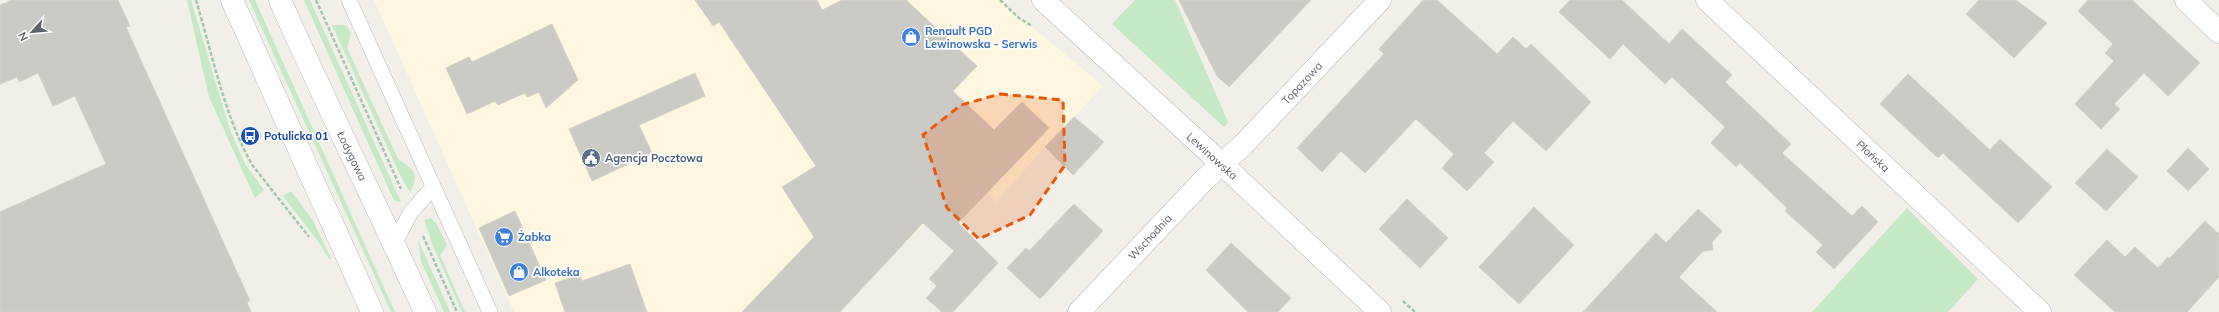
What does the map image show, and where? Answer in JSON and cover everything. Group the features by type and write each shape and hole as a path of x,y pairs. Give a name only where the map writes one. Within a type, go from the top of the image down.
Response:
{"street":[{"path":"232,0 372,312"},
{"name":"Łodygowa","path":"280,0 313,76 425,312"},
{"name":"Lewinowska","path":"1043,0 1222,164 1380,312"},
{"name":"Topazowa","path":"1222,164 1243,145 1380,0"},
{"name":"Płońska","path":"1707,0 2040,312"},
{"path":"2186,0 2219,32"},
{"name":"Wschodnia","path":"1079,312 1204,180 1222,164"}],"lane":[{"path":"350,0 490,312"},
{"path":"394,244 411,212 433,187"}],"path":[{"path":"196,0 232,119 247,154 253,166 311,239"},
{"path":"316,0 403,192"},
{"path":"422,234 457,312"}],"highlighted area":[{"path":"1000,94 1063,100 1065,165 1030,215 979,239 947,208 923,135 961,105"}],"shaded area":[{"path":"374,0 1000,0 1103,86 1045,147 996,202 980,187 925,225 902,246 840,312 514,312"}],"green space":[{"path":"187,0 191,0 230,130 245,164 264,190 255,198 209,97"},
{"path":"249,0 255,0 395,312 391,312"},
{"path":"304,0 310,0 401,202 395,201 391,194"},
{"path":"1135,0 1175,0 1228,122 1224,127 1112,24"},
{"path":"332,25 345,25 350,30 347,48 398,159 411,169 415,176 415,181 410,192 401,177"},
{"path":"291,191 313,221 331,258 329,259 318,241 283,196"},
{"path":"1907,208 1978,279 1948,312 1812,312"},
{"path":"431,218 436,223 447,245 440,255 465,312 462,312 433,246 424,220"},
{"path":"418,240 450,312 444,312 421,261"}],"building":[{"path":"12,0 118,0 130,26 126,27 250,301 247,302 251,312 0,312 0,212 106,164 75,96 53,106 38,73 19,82 17,77 0,84 0,5"},
{"path":"695,0 817,0 822,10 842,0 906,0 977,66 953,91 994,130 1022,102 1049,128 958,223 998,263 953,312 942,312 926,298 937,286 929,279 954,251 923,223 840,312 742,312 814,237 782,187 816,166 719,22 713,26"},
{"path":"1179,0 1311,0 1229,87 1217,76"},
{"path":"1423,0 1437,0 1497,54 1513,37 1526,49 1531,44 1591,102 1546,151 1513,121 1484,153 1494,162 1467,191 1442,168 1454,154 1416,119 1365,173 1341,151 1322,172 1297,148 1384,54 1379,49"},
{"path":"1570,0 1622,0 1669,44 1682,29 1732,75 1725,82 1791,144 1782,153 1852,216 1862,206 1878,222 1834,269 1816,252 1823,245 1785,211 1787,208 1740,163 1736,167 1711,143 1725,127 1672,77 1665,84 1623,44 1610,59 1559,12"},
{"path":"1979,0 2016,0 2047,23 2014,58 1966,14"},
{"path":"2088,0 2132,0 2200,63 2168,96 2144,73 2114,104 2120,109 2101,129 2075,104 2114,61 2105,53 2113,44 2078,11"},
{"path":"552,24 578,80 546,108 539,92 527,97 525,93 498,105 495,101 467,114 446,68 469,57 472,62"},
{"path":"695,73 705,96 639,125 652,153 592,181 569,129"},
{"path":"1908,74 1990,150 2000,139 2052,187 2018,223 1943,153 1938,158 1880,104"},
{"path":"1074,117 1104,142 1073,175 1045,147"},
{"path":"2188,148 2209,169 2188,191 2167,171"},
{"path":"2107,149 2138,177 2106,211 2075,183"},
{"path":"1407,199 1448,238 1420,268 1379,229"},
{"path":"1074,204 1103,231 1040,299 1007,268 1026,248 1029,251"},
{"path":"1534,207 1574,245 1519,304 1479,267"},
{"path":"1698,209 1722,231 1712,242 1713,250 1703,251 1679,277 1717,312 1583,312 1656,233 1666,243"},
{"path":"515,211 546,280 509,296 479,228"},
{"path":"2205,221 2219,234 2219,277 2187,312 2115,312 2074,275 2107,240 2125,257 2135,247 2158,268 2168,257 2169,259"},
{"path":"1231,243 1291,298 1278,312 1248,312 1206,270"},
{"path":"630,264 647,312 565,312 555,283 580,275 582,281"}],"place":[{"name":"Renault PGD Lewinowska - Serwis","path":"911,37"},
{"name":"Potulicka 01","path":"250,136"},
{"name":"Agencja Pocztowa","path":"591,158"},
{"name":"Żabka","path":"504,237"},
{"name":"Alkoteka","path":"519,272"}]}
